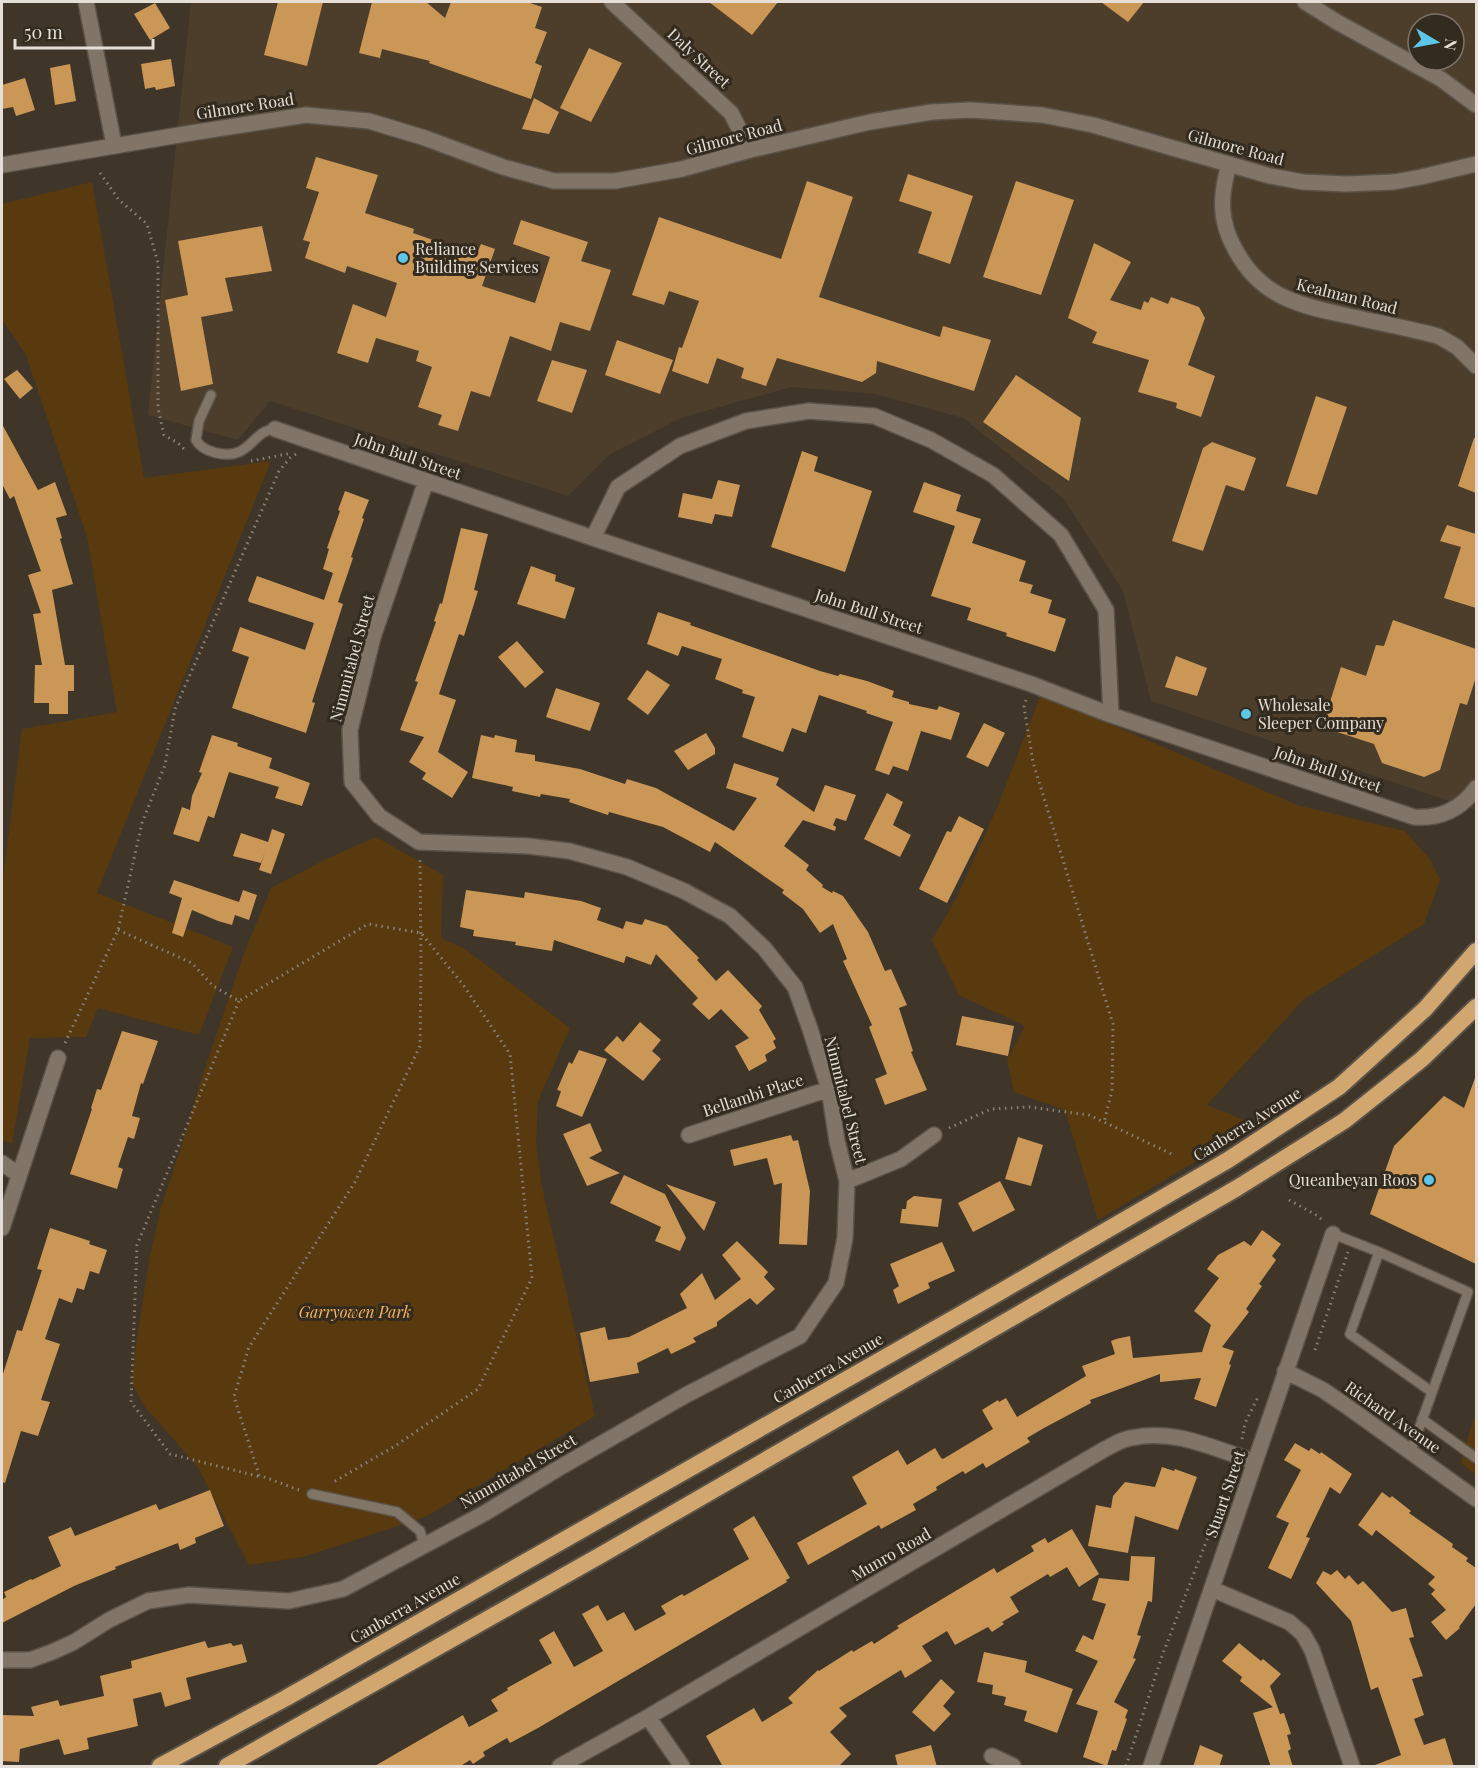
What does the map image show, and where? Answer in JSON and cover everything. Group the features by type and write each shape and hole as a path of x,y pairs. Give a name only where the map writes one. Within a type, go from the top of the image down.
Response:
{"highway":[{"name":"Canberra Avenue","path":"160,1767 286,1698 1228,1160 1339,1087 1425,1009 1476,951"},
{"path":"227,1767 601,1556 1238,1188 1344,1120 1422,1059 1476,1007"}],"street":[{"path":"86,2 114,145"},
{"name":"Daly Street","path":"612,2 731,112 750,150"},
{"path":"1305,2 1441,80 1476,105"},
{"name":"Gilmore Road","path":"2,165 306,115 369,121 425,138 503,167 554,181 615,181 682,169 750,150 870,122 932,112 970,110 1042,115 1093,125 1287,180 1346,184 1394,182 1476,164"},
{"name":"Kealman Road","path":"1229,165 1222,196 1226,231 1240,258 1258,280 1280,296 1299,304 1438,336 1457,347 1476,366"},
{"path":"593,538 618,487 680,446 746,421 809,411 874,416 931,440 993,475 1061,535 1106,610 1111,714"},
{"name":"John Bull Street","path":"275,429 1031,684 1111,714 1414,817 1433,816 1451,811 1461,805 1476,788"},
{"name":"Nimmitabel Street","path":"2,1660 30,1660 52,1652 148,1601 189,1595 289,1601 343,1588 485,1513 686,1395 800,1336 836,1283 845,1238 847,1181 837,1141 829,1089 795,987 764,948 730,916 684,891 627,867 568,851 528,846 419,842 379,816 352,782 351,730 373,637 426,481"},
{"path":"2,1228 57,1058"},
{"name":"Bellambi Place","path":"689,1135 829,1089"},
{"path":"847,1181 901,1160 934,1136"},
{"path":"2,1163 19,1175"},
{"name":"Stuart Street","path":"1151,1767 1333,1234"},
{"name":"Richard Avenue","path":"1285,1371 1323,1390 1476,1499"},
{"name":"Munro Road","path":"560,1767 1105,1449 1129,1438 1157,1434 1170,1435 1255,1462"},
{"path":"1212,1589 1288,1622 1303,1634 1312,1650 1352,1767"},
{"path":"648,1717 682,1767"},
{"path":"992,1756 1013,1767"}],"lane":[{"path":"211,395 197,427 196,441 204,449 216,453 238,452 261,433 275,429"},
{"path":"1333,1234 1380,1252 1468,1292 1411,1451"},
{"path":"1380,1252 1350,1334 1432,1392"},
{"path":"1422,1419 1476,1458"},
{"path":"312,1494 398,1512 420,1531 424,1545"}],"path":[{"path":"100,173 119,200 147,224 158,263 158,408 164,435"},
{"path":"57,1058 118,930 142,822 165,765 176,709 279,471 296,454"},
{"path":"1031,684 1024,707 1033,762 1113,1024 1113,1091 1104,1122"},
{"path":"266,1478 170,1454 131,1402 137,1245 239,1001 368,924 421,933 464,986 510,1054 532,1278 478,1389 395,1446 312,1494 259,1475 234,1397 249,1347 355,1182 420,1046 421,933 419,842"},
{"path":"118,930 192,963 213,986 239,1001"},
{"path":"934,1136 992,1109 1029,1107 1089,1115 1174,1155"},
{"path":"1289,1200 1318,1216 1333,1234"},
{"path":"1315,1350 1352,1240"},
{"name":"Stuart Street","path":"1229,1489 1229,1478 1238,1456 1245,1423 1261,1392"},
{"name":"Stuart Street","path":"1126,1767 1162,1656 1208,1538 1217,1527"}],"shaded area":[{"path":"191,2 1476,2 1476,810 1151,701 1123,591 1064,499 963,418 875,394 791,387 681,418 610,454 568,496 270,401 238,440 148,415"}],"green space":[{"path":"92,182 144,478 271,461 97,893 233,947 199,1035 98,1008 86,1037 30,1038 12,1144 2,1140 2,886 22,729 117,712 87,537 26,355 2,320 2,204"},
{"path":"1041,694 1297,805 1405,831 1430,859 1440,880 1424,924 1304,999 1207,1105 1256,1125 1098,1220 1065,1110 1014,1092 1007,1060 1025,1026 959,995 932,940 957,897 997,808"},
{"name":"Garryowen Park","path":"376,837 443,875 441,938 465,949 570,1028 538,1101 536,1144 542,1187 595,1416 425,1517 303,1557 249,1565 197,1466 145,1407 132,1383 150,1255 161,1207 200,1083 244,953 271,888 326,859"},
{"path":"1476,1410 1476,1475 1461,1463"}],"building":[{"path":"278,2 323,2 307,66 264,55"},
{"path":"372,2 426,2 445,18 451,2 527,2 542,7 535,28 547,32 535,63 542,66 531,99 429,63 430,61 382,49 380,58 359,53"},
{"path":"709,2 778,2 752,35"},
{"path":"1101,2 1144,2 1128,22"},
{"path":"155,3 170,28 150,40 134,14"},
{"path":"589,48 622,63 591,122 560,108"},
{"path":"171,59 175,86 156,90 155,87 145,89 141,64"},
{"path":"70,64 76,101 55,105 50,68"},
{"path":"25,78 35,110 16,116 13,107 2,109 2,85"},
{"path":"534,98 559,112 549,134 522,129"},
{"path":"316,157 378,175 365,213 414,229 413,233 453,247 455,244 478,251 481,244 495,249 482,286 535,303 550,257 513,244 521,220 588,242 581,261 611,270 590,331 560,322 551,351 510,336 490,397 471,391 458,431 438,425 442,415 418,407 432,367 416,361 419,351 376,338 368,363 337,353 353,304 386,317 397,283 347,266 345,273 305,258 310,242 303,240 319,192 306,188"},
{"path":"908,174 973,196 950,264 918,253 932,212 899,201"},
{"path":"807,181 853,197 819,297 940,337 943,326 991,340 974,391 877,361 876,373 862,382 777,358 766,386 741,378 744,368 717,358 708,384 672,371 679,347 682,348 699,301 669,291 664,305 632,295 659,217 781,259"},
{"path":"1016,181 1074,200 1041,295 983,277"},
{"path":"262,226 272,271 225,278 233,311 201,317 213,384 181,391 165,300 188,295 178,241"},
{"path":"1094,243 1131,262 1110,300 1141,310 1144,301 1148,303 1151,297 1168,304 1171,297 1199,307 1205,318 1188,365 1215,376 1201,417 1176,408 1177,403 1138,392 1149,360 1092,343 1097,332 1068,318"},
{"path":"617,340 673,360 660,394 605,375"},
{"path":"552,360 587,370 572,413 537,401"},
{"path":"17,370 33,388 20,399 4,379"},
{"path":"1016,375 1081,418 1069,481 983,422"},
{"path":"1316,396 1347,407 1317,495 1286,486"},
{"path":"2,424 38,490 55,482 67,515 56,518 73,584 52,590 65,665 74,665 74,691 68,691 68,714 49,714 49,703 34,703 35,665 42,665 33,614 41,613 28,575 41,571 14,496 10,499 2,484"},
{"path":"1474,438 1476,438 1476,493 1458,486"},
{"path":"1212,442 1256,458 1244,491 1226,485 1203,551 1172,541 1203,448"},
{"path":"802,451 818,457 814,471 872,491 845,572 771,547"},
{"path":"718,480 740,485 732,517 715,514 712,524 678,517 683,493 712,499"},
{"path":"924,482 961,495 956,511 981,519 972,543 1026,561 1019,581 1033,585 1030,593 1052,600 1048,613 1066,619 1055,652 967,620 971,608 931,596 955,526 913,512"},
{"path":"345,491 369,500 338,602 343,604 312,702 315,703 306,733 232,708 249,657 232,651 240,627 305,650 314,623 248,600 257,576 324,600 333,573 323,569 329,549 327,548"},
{"path":"1447,525 1476,534 1476,608 1444,598 1461,547 1440,541"},
{"path":"461,528 488,534 474,590 478,591 464,636 459,634 439,694 456,700 438,752 468,772 452,798 422,779 426,773 409,762 424,737 400,730 418,682 415,681 436,622 434,621 440,603 442,604"},
{"path":"531,566 556,575 555,581 575,588 565,619 517,604"},
{"path":"658,612 820,671 867,681 894,691 892,697 909,702 909,704 937,710 939,706 960,713 951,740 921,731 908,771 893,766 889,775 875,770 893,722 819,695 806,733 792,728 783,752 742,737 755,697 715,679 722,659 682,646 678,656 647,644"},
{"path":"1393,620 1476,649 1476,677 1467,705 1460,703 1440,770 1424,777 1382,763 1374,744 1322,727 1341,667 1366,676 1376,645 1384,646"},
{"path":"517,641 544,672 525,688 498,657"},
{"path":"1176,656 1207,668 1197,696 1165,687"},
{"path":"647,670 670,685 648,715 627,699"},
{"path":"556,688 600,703 590,731 546,717"},
{"path":"984,723 1005,733 988,767 966,757"},
{"path":"706,733 715,748 715,754 688,770 674,751"},
{"path":"212,735 238,743 237,746 272,758 269,768 310,783 302,806 275,798 279,787 229,772 214,818 208,816 199,842 173,834 182,807 190,810 192,796 202,773 199,772"},
{"path":"481,735 494,738 495,735 517,740 515,752 535,755 535,761 580,769 625,784 627,779 656,788 734,831 757,798 726,788 734,763 779,778 776,785 814,812 825,785 856,795 846,821 836,818 833,825 836,827 835,831 803,820 784,846 809,865 806,870 823,885 822,887 843,896 868,932 885,971 891,969 907,1005 899,1008 913,1051 911,1052 927,1090 885,1105 875,1079 887,1074 869,1027 872,1025 843,961 847,959 833,924 820,933 803,909 782,893 784,890 715,842 710,852 663,827 609,812 608,815 569,802 570,799 541,794 540,797 512,791 513,787 472,778"},
{"path":"887,793 903,802 893,825 911,835 900,857 864,839"},
{"path":"959,816 984,829 947,903 919,889 947,831 951,832"},
{"path":"272,829 285,834 271,874 259,870 265,852 261,863 233,856 241,833 268,842"},
{"path":"174,880 239,902 243,890 257,895 249,920 235,915 232,925 192,910 183,937 172,933 182,898 169,893"},
{"path":"466,890 524,898 525,892 581,901 601,908 597,920 623,929 626,921 642,925 645,919 667,926 699,958 697,960 716,981 728,970 762,1006 759,1010 776,1039 773,1041 776,1048 765,1055 767,1061 749,1071 735,1046 749,1038 721,1009 709,1020 692,1004 698,998 656,954 651,965 626,956 624,963 554,940 552,951 515,945 516,942 473,936 474,930 460,927"},
{"path":"962,1016 1014,1026 1008,1056 956,1045"},
{"path":"640,1022 661,1040 652,1051 661,1059 643,1081 604,1050 617,1036 623,1042"},
{"path":"122,1031 158,1041 143,1084 141,1083 132,1116 140,1118 134,1139 128,1137 118,1167 123,1169 117,1189 70,1174 97,1089 101,1090"},
{"path":"579,1050 607,1059 582,1117 556,1106 561,1091 557,1090 569,1062 572,1064"},
{"name":"Queanbeyan Roos","path":"1475,1078 1476,1264 1370,1214 1394,1146 1444,1096 1464,1108"},
{"path":"590,1123 602,1151 589,1158 620,1173 587,1186 563,1134"},
{"path":"791,1135 793,1141 798,1140 810,1191 807,1245 779,1244 782,1183 774,1185 767,1158 734,1166 730,1150"},
{"path":"1018,1137 1043,1145 1031,1186 1005,1179"},
{"path":"624,1175 665,1194 686,1238 680,1251 655,1241 661,1227 610,1203"},
{"path":"1000,1181 1015,1210 973,1232 958,1203"},
{"path":"666,1184 716,1202 704,1231"},
{"path":"914,1196 942,1199 938,1227 900,1223 902,1209 906,1209 907,1201"},
{"path":"50,1228 90,1241 89,1244 107,1250 99,1274 90,1271 84,1290 77,1288 72,1303 59,1298 45,1339 60,1344 41,1400 50,1402 38,1436 21,1431 5,1483 2,1482 2,1377 17,1330 22,1331 42,1270 37,1269"},
{"path":"1262,1230 1281,1244 1272,1256 1276,1260 1259,1284 1262,1286 1246,1309 1249,1312 1222,1347 1234,1351 1216,1407 1194,1399 1201,1378 1160,1382 1160,1374 1090,1400 1091,1403 1027,1438 1030,1442 986,1468 983,1463 965,1474 963,1471 936,1487 937,1490 913,1504 916,1510 881,1529 879,1525 808,1565 797,1543 867,1504 852,1477 898,1450 907,1465 935,1448 943,1459 993,1429 982,1410 1006,1398 1017,1417 1086,1376 1082,1366 1115,1354 1111,1341 1116,1339 1130,1336 1133,1358 1202,1352 1211,1325 1194,1311 1219,1278 1207,1269 1218,1255 1244,1241 1251,1246"},
{"path":"737,1241 768,1272 764,1277 775,1289 757,1305 750,1298 717,1322 717,1326 693,1338 696,1342 671,1354 668,1348 637,1363 639,1373 590,1382 580,1333 605,1327 608,1340 629,1337 687,1308 680,1294 702,1273 715,1300 741,1279 722,1255"},
{"path":"942,1242 955,1271 928,1283 930,1288 898,1304 893,1290 899,1286 890,1264"},
{"path":"1295,1443 1309,1451 1311,1448 1320,1454 1321,1452 1352,1474 1340,1494 1330,1487 1306,1537 1310,1538 1291,1579 1268,1568 1289,1523 1276,1517 1301,1470 1284,1460"},
{"path":"1162,1467 1197,1477 1178,1530 1135,1516 1128,1553 1088,1546 1096,1505 1111,1508 1113,1496 1125,1482 1155,1487"},
{"path":"210,1490 224,1526 195,1538 196,1543 180,1550 178,1543 115,1567 116,1569 74,1586 2,1623 2,1600 6,1597 4,1592 61,1566 48,1537 71,1527 75,1536 156,1504 159,1510"},
{"path":"1382,1492 1390,1498 1392,1496 1411,1511 1409,1513 1453,1544 1452,1547 1468,1558 1466,1561 1476,1568 1476,1604 1460,1628 1446,1640 1431,1622 1446,1610 1431,1594 1435,1590 1428,1584 1435,1577 1376,1530 1372,1536 1358,1525"},
{"path":"754,1516 790,1578 786,1580 787,1582 538,1728 510,1743 507,1738 483,1752 485,1756 473,1764 470,1760 459,1767 373,1767 463,1715 469,1727 498,1711 491,1700 508,1690 507,1688 552,1663 539,1640 554,1631 574,1667 603,1651 582,1614 598,1605 607,1621 624,1612 635,1631 666,1614 661,1606 682,1594 684,1596 749,1559 733,1529"},
{"path":"1072,1529 1099,1574 1079,1587 1067,1567 1050,1577 1048,1574 1010,1597 1019,1612 1002,1622 1004,1624 992,1632 988,1627 955,1645 947,1631 922,1646 932,1661 905,1678 901,1670 839,1708 847,1716 830,1732 851,1754 838,1767 723,1767 706,1736 754,1708 762,1722 793,1703 788,1698 818,1670 852,1650 853,1652 872,1641 874,1644 899,1628 897,1626 994,1568 997,1573 1034,1551 1031,1546 1045,1538 1048,1543"},
{"path":"1131,1556 1155,1557 1152,1602 1148,1601 1137,1635 1141,1636 1133,1658 1136,1659 1114,1702 1128,1710 1116,1751 1112,1750 1107,1766 1083,1757 1098,1711 1076,1704 1098,1661 1075,1651 1083,1635 1093,1640 1106,1604 1092,1600 1099,1578 1129,1581"},
{"path":"1337,1570 1345,1579 1349,1575 1358,1585 1363,1581 1392,1612 1406,1608 1414,1637 1409,1638 1423,1676 1412,1679 1424,1715 1414,1719 1424,1745 1445,1738 1454,1767 1376,1767 1375,1765 1401,1755 1378,1687 1371,1690 1351,1621 1316,1583 1323,1571 1331,1575"},
{"path":"205,1641 208,1648 231,1643 233,1646 242,1644 247,1662 186,1678 191,1699 165,1707 161,1692 133,1699 138,1726 87,1738 89,1749 64,1755 59,1739 20,1749 19,1762 2,1761 2,1715 34,1716 31,1707 58,1700 60,1706 104,1696 100,1676 132,1668 131,1661"},
{"path":"1239,1643 1281,1674 1270,1686 1280,1714 1284,1713 1291,1734 1287,1735 1291,1749 1288,1751 1293,1767 1271,1767 1253,1713 1273,1707 1240,1681 1242,1677 1222,1661"},
{"path":"984,1652 1027,1661 1025,1672 1073,1689 1057,1733 1024,1721 1027,1711 1004,1705 1006,1697 992,1694 993,1685 977,1682"},
{"path":"941,1679 955,1692 943,1706 951,1714 934,1732 912,1712"},
{"path":"931,1745 937,1767 898,1767 895,1755"},
{"path":"1200,1745 1223,1755 1219,1767 1193,1767"}],"place":[{"name":"Reliance Building Services","path":"403,258"},
{"name":"Wholesale Sleeper Company","path":"1246,714"},
{"name":"Queanbeyan Roos","path":"1429,1180"}]}
